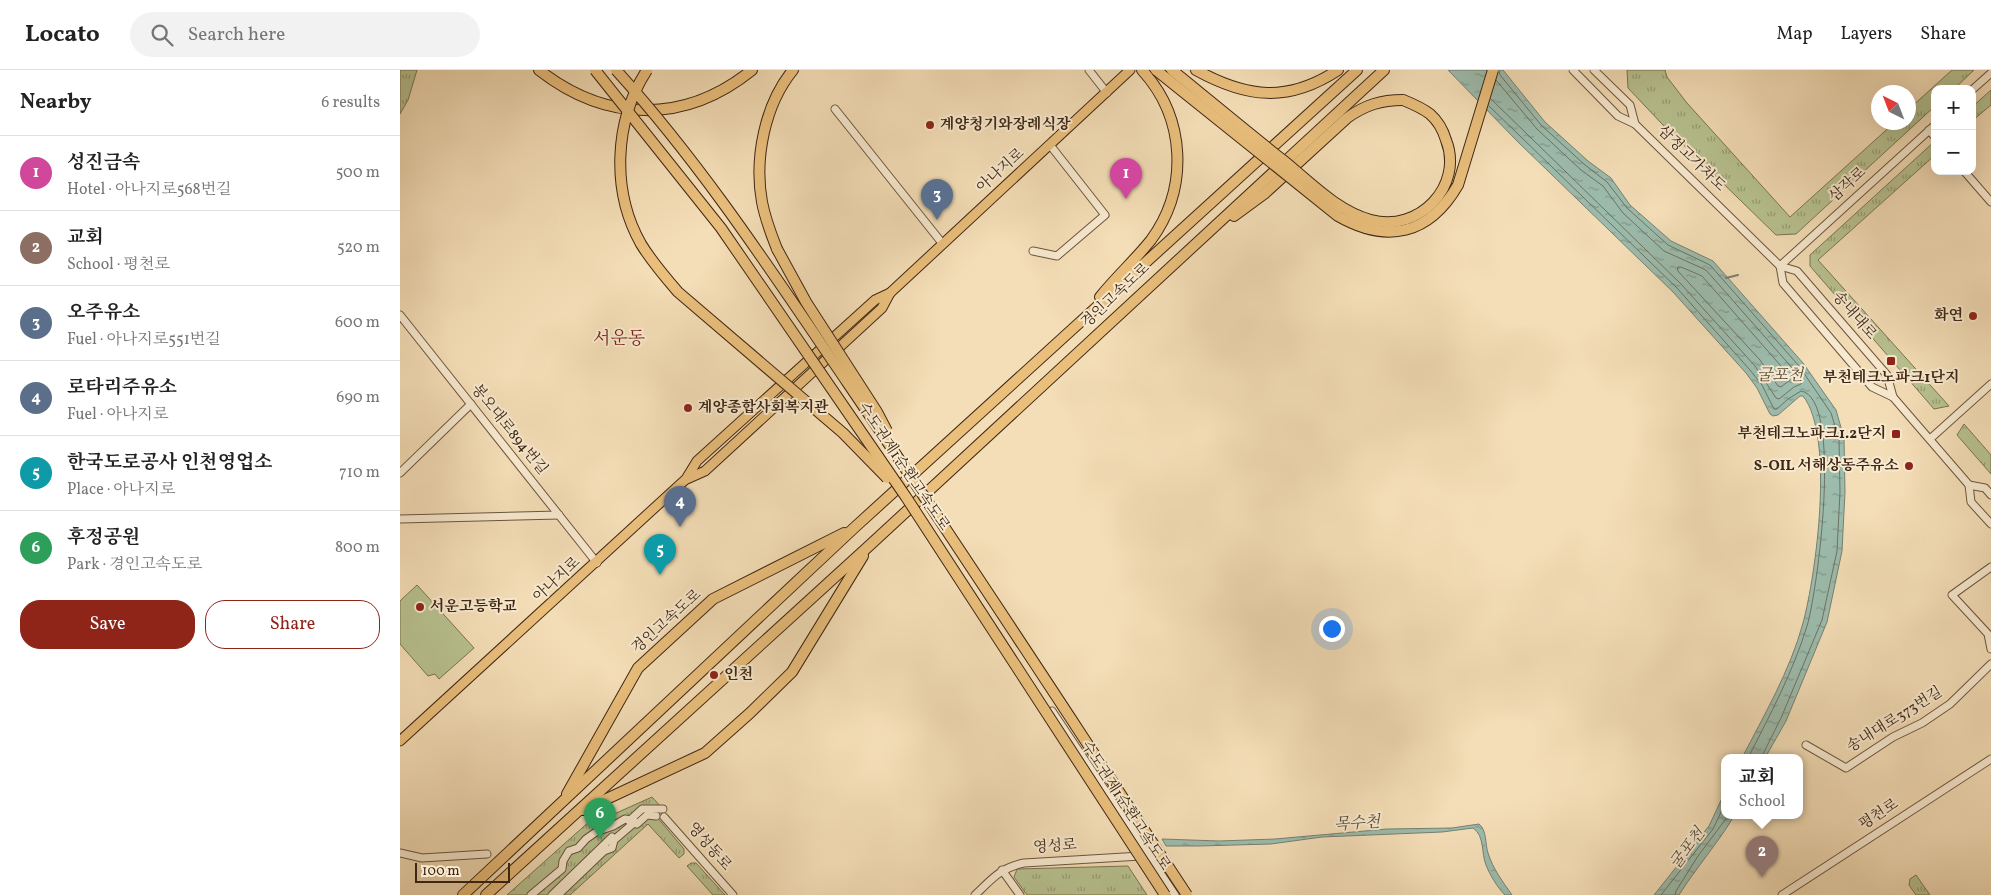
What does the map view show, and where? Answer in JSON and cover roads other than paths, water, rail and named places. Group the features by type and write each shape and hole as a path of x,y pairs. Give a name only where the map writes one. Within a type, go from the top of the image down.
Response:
{"highway":[{"path":"539,70 554,82 589,100 642,111 669,109 695,103 736,83 752,70"},
{"name":"수도권제1순환고속도로","path":"594,70 721,228 906,497 1171,894"},
{"name":"수도권제1순환고속도로","path":"616,70 689,158 740,225 901,461 1187,895"},
{"path":"647,70 637,85 627,115 620,146 621,182 630,217 641,243 658,270 678,292 843,433 906,497"},
{"path":"793,70 778,94 768,119 761,147 762,200 766,221 776,249 788,272 877,412 901,461"},
{"path":"1082,321 1108,286 1135,260 1152,238 1164,217 1173,194 1178,172 1177,144 1174,128 1166,105 1142,70"},
{"path":"1156,70 1338,216 1353,225 1387,233 1405,231 1421,225 1437,213 1451,197 1458,185 1493,70"},
{"path":"1172,70 1328,197 1358,216 1372,221 1388,222 1415,216 1438,200 1447,183 1451,166 1449,147 1442,128 1431,115 1416,106 1403,100 1387,100 1373,103 1347,118 1264,194 1198,241"},
{"path":"1196,70 1212,79 1241,90 1281,94 1303,88 1338,70"},
{"name":"경인고속도로","path":"463,895 854,528 1357,70"},
{"name":"경인고속도로","path":"486,895 1384,70"},
{"name":"경인고속도로","path":"562,803 638,668 713,599 854,528"},
{"name":"경인고속도로","path":"573,815 705,753 744,718 792,672 870,544"}],"main road":[{"name":"아나지로","path":"400,741 686,479 697,461 875,300 890,293 1130,70"}],"street":[{"path":"1089,70 1107,93"},
{"name":"삼정고가차도","path":"1573,70 1618,116 1635,124 1727,213"},
{"name":"삼정고가차도","path":"1594,70 1630,105 1635,124"},
{"path":"1976,86 1991,73"},
{"path":"835,109 942,243"},
{"name":"삼작로","path":"1780,266 1931,128"},
{"path":"1034,251 1056,256 1105,215 1050,145"},
{"path":"1967,175 1991,202"},
{"name":"송내대로","path":"1727,213 1780,266 1797,271 1887,375 1893,397"},
{"name":"송내대로","path":"1780,266 1783,283 1872,387 1893,397 1930,439 1969,485 1971,502 1991,524"},
{"name":"봉오대로894번길","path":"400,315 596,562"},
{"path":"1930,439 1991,384"},
{"path":"400,473 471,404"},
{"name":"송내대로","path":"1969,485 1985,488 1991,495"},
{"path":"400,519 559,515"},
{"path":"1991,567 1952,594 1988,634 1991,649"},
{"name":"송내대로373번길","path":"1806,745 1846,768 1893,738 1922,723 1950,704 1991,664"},
{"path":"1052,711 1149,855 1171,894"},
{"name":"평천로","path":"1782,895 1991,759"},
{"path":"552,895 642,809 661,814"},
{"path":"558,895 604,851 612,848 614,840 635,822 637,824 647,815 661,814"},
{"name":"영성동로","path":"661,814 733,895"},
{"path":"531,895 562,869 569,851 578,848 596,832 625,819 630,820"},
{"path":"596,832 603,839 612,837"},
{"path":"400,853 422,858 487,854"},
{"name":"영성로","path":"975,895 1002,870 1024,863 1149,855"},
{"path":"1002,870 1020,895"}],"water":[{"name":"굴포천","path":"1448,70 1503,70 1545,122 1588,161 1611,178 1630,205 1671,241 1713,261 1803,363 1836,410 1844,438 1845,492 1842,551 1827,622 1786,721 1767,754 1744,754 1791,658 1798,641 1808,601 1820,507 1818,442 1813,415 1803,396 1800,396 1778,415 1773,416 1770,414 1757,388 1746,373 1673,292 1518,142"},
{"name":"굴포천","path":"1721,800 1721,819 1732,819 1721,836 1679,895 1654,895 1709,826"},
{"name":"목수천","path":"1479,824 1482,827 1488,853 1498,875 1512,895 1505,895 1492,877 1484,860 1479,835 1473,828 1442,832 1322,837 1271,844 1166,846 1162,839 1219,841 1275,839 1387,829 1452,828"}],"waterway":[{"path":"1726,278 1738,275"}],"place":[{"name":"계양청기와장례식장","path":"930,125"},
{"name":"성진금속","path":"1126,199"},
{"name":"오주유소","path":"937,220"},
{"name":"화연","path":"1973,316"},
{"name":"부천테크노파크1단지","path":"1891,361"},
{"name":"계양종합사회복지관","path":"688,408"},
{"name":"부천테크노파크1.2단지","path":"1896,434"},
{"name":"S-OIL 서해상동주유소","path":"1909,466"},
{"name":"로타리주유소","path":"680,527"},
{"name":"한국도로공사 인천영업소","path":"660,575"},
{"name":"서운고등학교","path":"420,607"},
{"name":"인천","path":"714,675"},
{"name":"후정공원","path":"600,839"},
{"name":"교회","path":"1762,877"}],"district":[{"name":"서운동","path":"619,339"}]}
